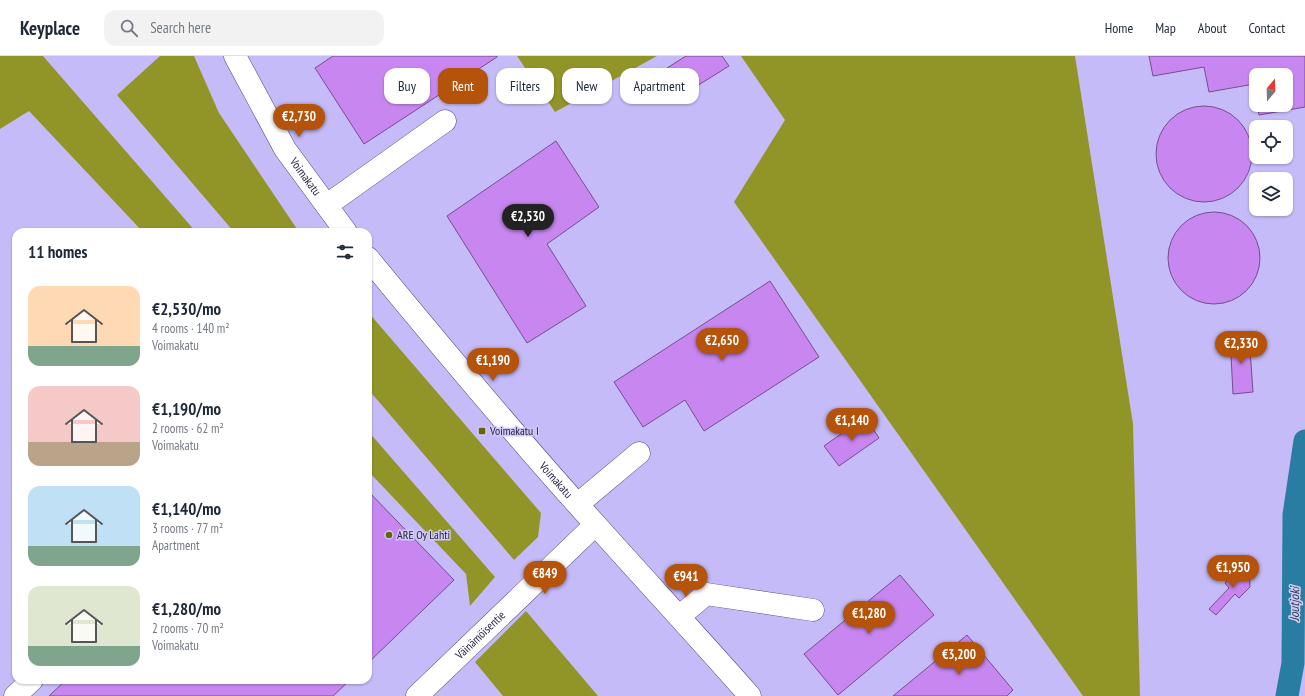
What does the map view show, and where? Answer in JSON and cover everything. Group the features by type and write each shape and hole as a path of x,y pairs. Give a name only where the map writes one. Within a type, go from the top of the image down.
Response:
{"street":[{"name":"Voimakatu","path":"235,56 285,149 343,228"},
{"path":"327,205 445,121"},
{"name":"Voimakatu","path":"372,263 465,375 596,525 680,616 750,696"},
{"path":"578,504 639,453"},
{"name":"Väinämöisentie","path":"430,692 506,610 596,525"},
{"path":"680,616 706,594 813,610"},
{"path":"15,696 28,684"}],"shaded area":[{"path":"0,56 43,56 193,228 139,228 29,111 0,129"},
{"path":"160,56 194,56 219,113 296,228 231,228 117,95"},
{"path":"517,56 657,56 635,68 620,68 620,76 612,81 612,68 562,68 562,104 570,104 555,112 550,104 554,104 554,68 525,68"},
{"path":"741,56 1075,56 1133,424 1140,696 1083,696 734,202 785,120"},
{"path":"372,317 541,513 538,537 514,560 372,394"},
{"path":"372,436 495,577 470,606 466,574 372,475"},
{"path":"526,611 598,696 503,696 475,662"}],"building":[{"path":"333,56 497,56 480,68 438,68 438,96 430,101 430,68 384,68 384,104 425,104 364,144 315,68"},
{"path":"686,56 722,56 729,66 699,85 699,68 667,68"},
{"path":"1149,56 1305,56 1305,107 1293,109 1293,68 1249,68 1249,85 1209,92 1204,67 1153,76"},
{"path":"1195,107 1213,107 1231,114 1244,127 1248,136 1249,164 1251,164 1244,181 1231,194 1213,201 1195,201 1177,194 1164,181 1157,163 1157,145 1164,127 1177,114"},
{"path":"1258,112 1276,112 1259,115"},
{"path":"556,141 599,207 547,244 586,306 527,343 447,216"},
{"path":"1205,212 1223,212 1240,219 1253,232 1260,249 1260,267 1253,284 1240,297 1223,304 1205,304 1188,297 1175,284 1168,267 1168,249 1175,232 1188,219"},
{"path":"770,281 819,357 704,431 685,400 643,427 614,382"},
{"path":"1249,335 1253,392 1233,394 1230,336"},
{"path":"865,417 879,438 839,466 824,446"},
{"name":"ARE Oy Lahti","path":"372,495 454,580 372,659"},
{"path":"1242,565 1249,572 1250,587 1239,598 1235,594 1216,615 1209,609 1229,588 1225,583"},
{"path":"900,575 934,615 838,695 804,654"},
{"path":"967,635 1013,690 1007,696 893,696"},
{"path":"62,684 346,684 333,696 49,696"}],"waterway":[{"name":"Joutjoki","path":"1287,696 1293,663 1294,515 1305,441"}],"place":[{"name":"Voimakatu I","path":"482,431"},
{"name":"ARE Oy Lahti","path":"389,535"}]}
